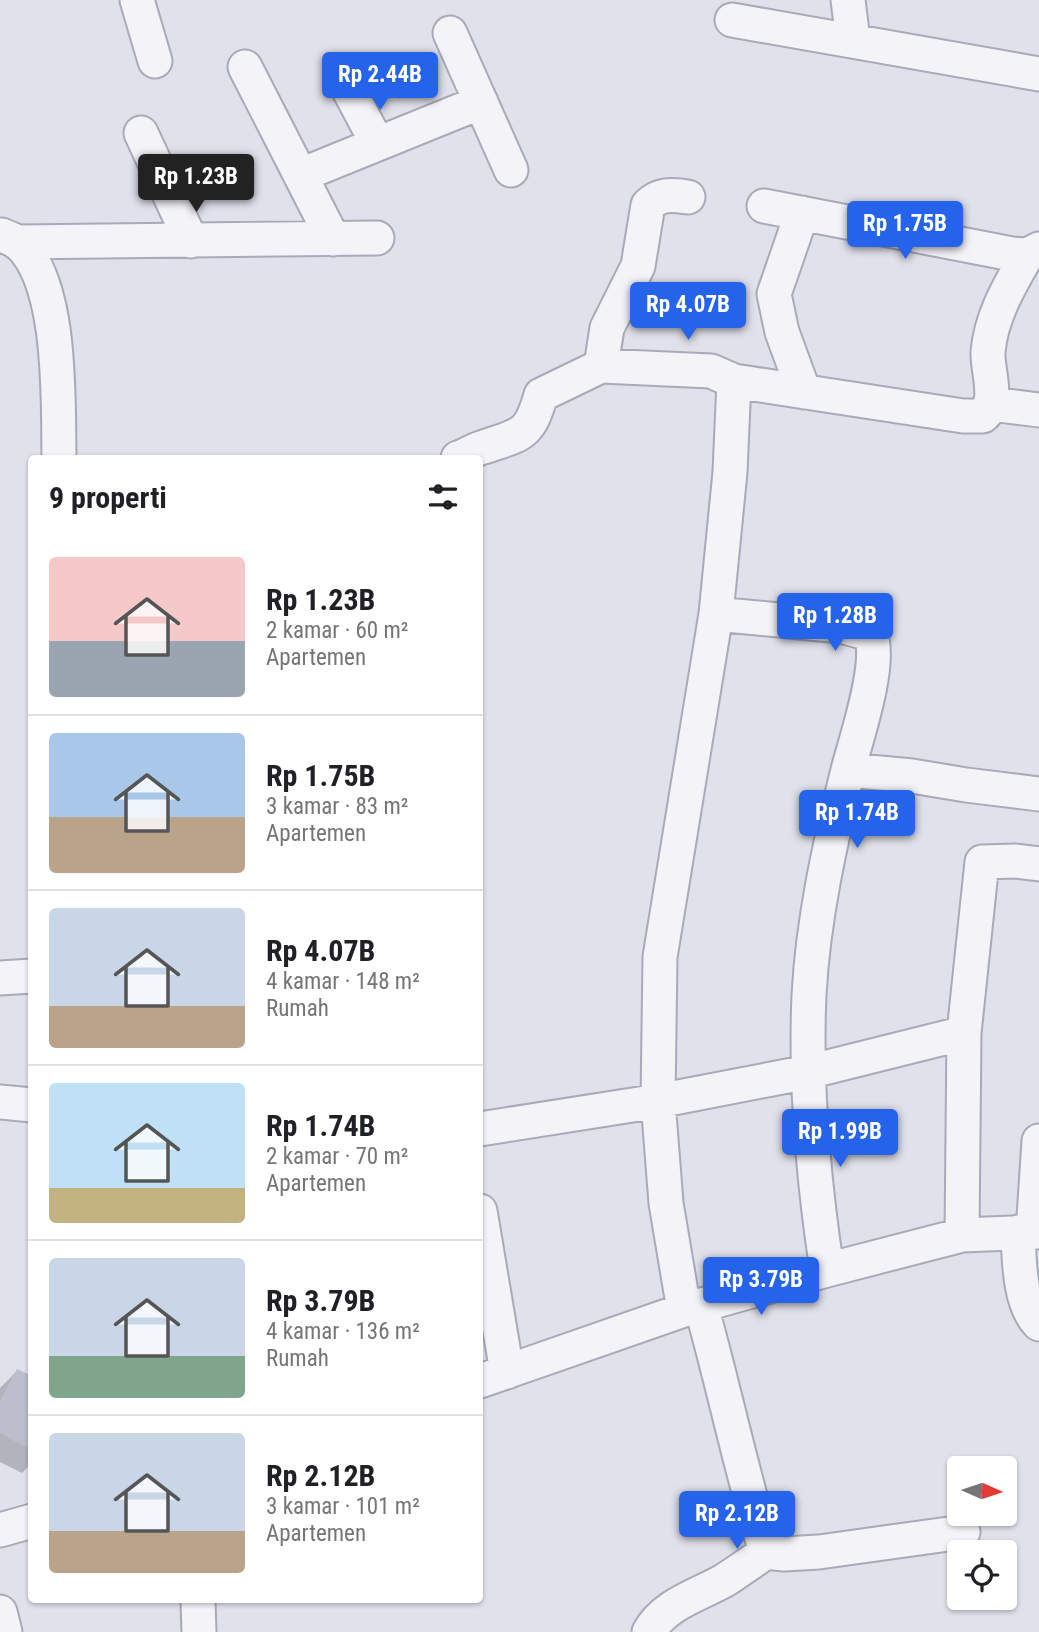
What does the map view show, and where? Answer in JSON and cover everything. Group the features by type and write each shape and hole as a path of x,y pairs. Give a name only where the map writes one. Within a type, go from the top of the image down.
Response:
{"street":[{"path":"137,0 155,61"},
{"path":"848,0 853,40"},
{"path":"732,20 1039,74"},
{"path":"450,33 511,170"},
{"path":"246,67 333,239"},
{"path":"341,75 377,143"},
{"path":"301,175 481,102"},
{"path":"141,133 191,241"},
{"path":"601,366 607,328 638,265 648,205 655,198 666,194 688,197"},
{"path":"764,206 1012,254 1033,252"},
{"path":"802,214 774,294 782,332 804,392"},
{"path":"8,238 191,241 377,238"},
{"path":"8,238 29,257 44,285 58,365 58,455"},
{"path":"465,455 482,447 510,440 527,428 541,396 601,366 711,370 734,381 963,416 983,416 990,404 988,353 993,321 1033,252"},
{"path":"734,381 730,472 716,614 660,957 658,1101 666,1203 693,1308 724,1388 752,1507 766,1552"},
{"path":"990,404 1039,410"},
{"path":"716,614 841,626 870,634 875,643 873,669 831,839 809,994 808,1072 814,1183 827,1270"},
{"path":"848,770 1039,794"},
{"path":"962,1235 964,1033 982,862 1016,861 1039,864"},
{"path":"0,978 28,976"},
{"path":"483,1129 658,1101 808,1072 964,1033"},
{"path":"0,1102 28,1105"},
{"path":"1039,1141 1030,1232 1020,1272 1030,1310 1039,1324"},
{"path":"483,1249 493,1376 693,1308 827,1270 962,1235 1030,1232"},
{"path":"0,1530 28,1522"},
{"path":"649,1632 655,1621 667,1611 725,1580 766,1552 784,1555 819,1552 963,1532"},
{"path":"198,1603 199,1632"},
{"path":"0,1612 5,1632"}],"building":[{"path":"17,1369 28,1374 28,1448 0,1433 0,1401"}]}
